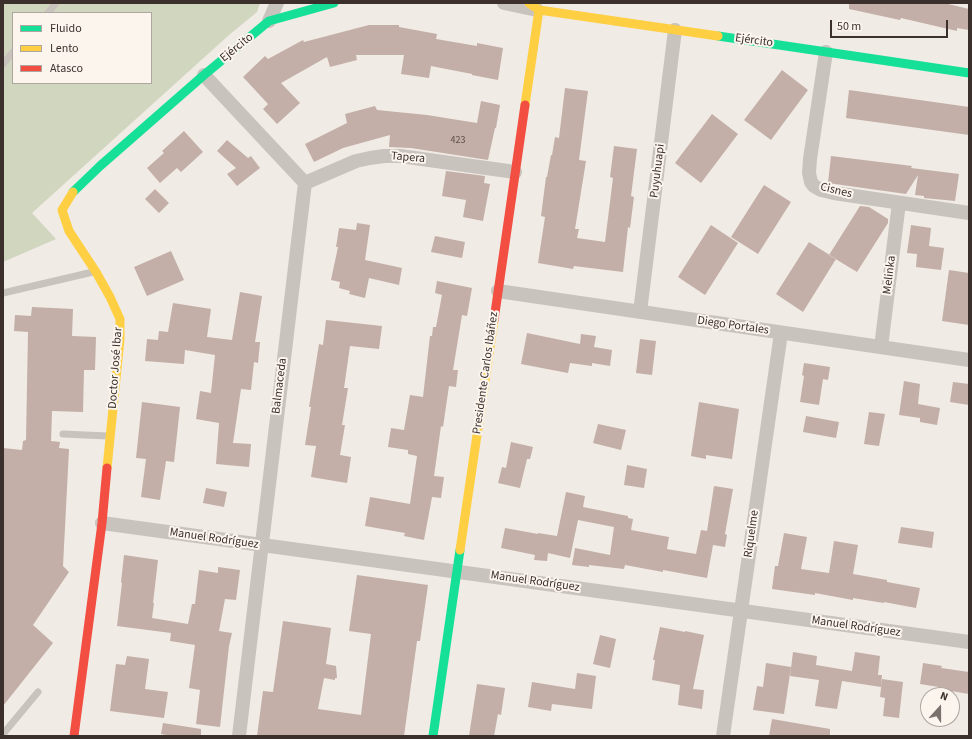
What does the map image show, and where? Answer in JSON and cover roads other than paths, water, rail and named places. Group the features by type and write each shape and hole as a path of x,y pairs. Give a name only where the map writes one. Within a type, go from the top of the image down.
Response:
{"street":[{"name":"Ejército","path":"269,22 277,3"},
{"name":"Ejército","path":"204,75 269,22 334,3"},
{"name":"Ejército","path":"504,3 675,30 969,73"},
{"name":"Presidente Carlos Ibáñez","path":"433,736 515,172 534,7"},
{"name":"Puyuhuapi","path":"640,312 675,30"},
{"name":"Cisnes","path":"826,52 810,159 810,182 821,190 828,192 969,213"},
{"path":"204,75 304,183"},
{"name":"Doctor José Ibar","path":"74,736 102,523 120,339 120,319 96,272 69,231 62,210 74,190 204,75"},
{"name":"Tapera","path":"304,183 356,161 384,156 400,156 515,172"},
{"name":"Balmaceda","path":"239,736 304,183"},
{"name":"Melinka","path":"881,347 899,203"},
{"name":"Diego Portales","path":"498,292 969,360"},
{"name":"Riquelme","path":"723,736 781,333"},
{"name":"Manuel Rodríguez","path":"102,523 969,642"}],"lane":[{"path":"49,12 56,3"},
{"path":"3,64 12,53"},
{"path":"3,293 96,272"},
{"path":"63,434 111,436"},
{"path":"3,734 38,692"}]}
